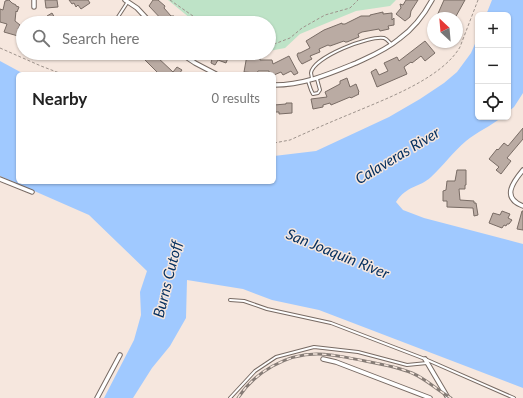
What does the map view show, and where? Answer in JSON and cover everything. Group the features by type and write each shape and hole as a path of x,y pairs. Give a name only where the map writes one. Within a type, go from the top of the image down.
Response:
{"street":[{"path":"34,0 34,7"},
{"path":"276,85 293,84 317,79 371,56 391,45 408,31 416,23 432,0"},
{"path":"127,1 137,8 144,16"},
{"path":"190,60 212,72"},
{"path":"523,170 510,188 512,197 516,203 523,206"},
{"path":"0,179 32,192"},
{"path":"97,398 120,355"},
{"path":"425,359 448,398"},
{"path":"323,360 336,362 430,398"}],"lane":[{"path":"118,16 127,1"},
{"path":"317,79 320,90 318,93 313,94 310,90 310,80 313,68 319,61 329,55 366,39 384,38 391,45"},
{"path":"230,300 244,301 267,309 331,323 425,359 514,398"},
{"path":"230,398 255,371 276,357 314,346 358,352 407,365 427,363"}],"path":[{"path":"170,0 193,16"},
{"path":"276,43 290,38 302,28 325,15 350,8 358,0"},
{"path":"276,143 290,140 381,101 416,84 443,67 460,47 478,0"},
{"path":"0,48 16,55"},
{"path":"27,60 57,72"}],"green space":[{"path":"168,0 396,0 390,6 356,11 300,34 285,48 276,50 276,16 187,16"}],"water":[{"path":"492,0 523,0 523,93 511,110 511,12 487,12"},
{"path":"475,44 475,120 498,120 466,141 427,181 404,192 396,202 403,210 424,218 523,244 523,388 319,310 272,300 243,289 187,280 186,318 170,346 152,368 133,398 104,398 134,340 141,315 140,292 147,271 89,215 18,184 276,184 276,156 316,151 389,117 420,99 444,83 457,72 471,53"},
{"path":"0,61 20,72 16,72 16,183 0,176"}],"building":[{"path":"9,0 19,7 17,12 16,11 16,35 4,32 7,24 0,22 0,9 3,10 5,1"},
{"path":"45,0 57,0 58,7 46,8"},
{"path":"69,0 88,0 90,3 81,9 78,5 76,7 74,3 72,4"},
{"path":"153,0 158,0 165,6 164,8 171,16 158,16 149,6"},
{"path":"406,0 418,0 411,11 410,17 405,21 396,14 401,8 400,4 403,5"},
{"path":"444,0 465,0 458,12 439,12"},
{"path":"383,12 383,14 392,13 392,20 394,18 394,25 388,26 389,29 362,32 358,34 359,37 347,42 344,41 330,46 328,45 319,49 320,52 310,56 312,59 302,64 299,60 297,55 298,53 310,48 306,41 324,30 342,23 345,24 361,16 370,16"},
{"path":"52,13 54,16 47,16"},
{"path":"425,41 427,43 427,48 431,48 435,53 425,61 421,56 404,67 407,74 377,87 371,72 376,69 379,75 388,71 384,63 397,57 399,61"},
{"path":"289,56 298,73 294,75 291,71 283,75 281,72 276,74 276,72 269,71 244,72 246,60 272,60 273,64"},
{"path":"145,60 160,60 173,72 157,72"},
{"path":"212,60 218,60 215,65 211,63"},
{"path":"218,60 227,60 226,63"},
{"path":"177,67 182,70 180,72 173,72"},
{"path":"347,78 350,87 356,84 359,94 331,105 330,103 323,105 323,107 313,109 311,99 327,97 325,92 340,84 340,81"},
{"path":"292,103 292,113 279,114 279,112 276,112 276,105"},
{"path":"523,128 523,139 507,158 511,161 501,174 496,170 499,167 489,159 504,143 508,146"},
{"path":"457,170 466,170 465,189 459,189 460,200 474,201 474,203 476,203 478,215 474,216 473,208 447,207 447,201 443,201 443,191 446,190 447,181 455,181"},
{"path":"502,211 510,214 508,218 512,220 509,224 506,226 504,225 502,228 489,223 493,213 500,215"},
{"path":"523,211 523,230 517,229"}],"railway":[{"path":"238,398 253,380 272,366 294,357 317,354 341,356 401,369 422,378 451,398"}],"water label":[{"name":"Calaveras River","path":"397,155"},
{"name":"San Joaquin River","path":"338,253"},
{"name":"Burns Cutoff","path":"167,279"}]}
